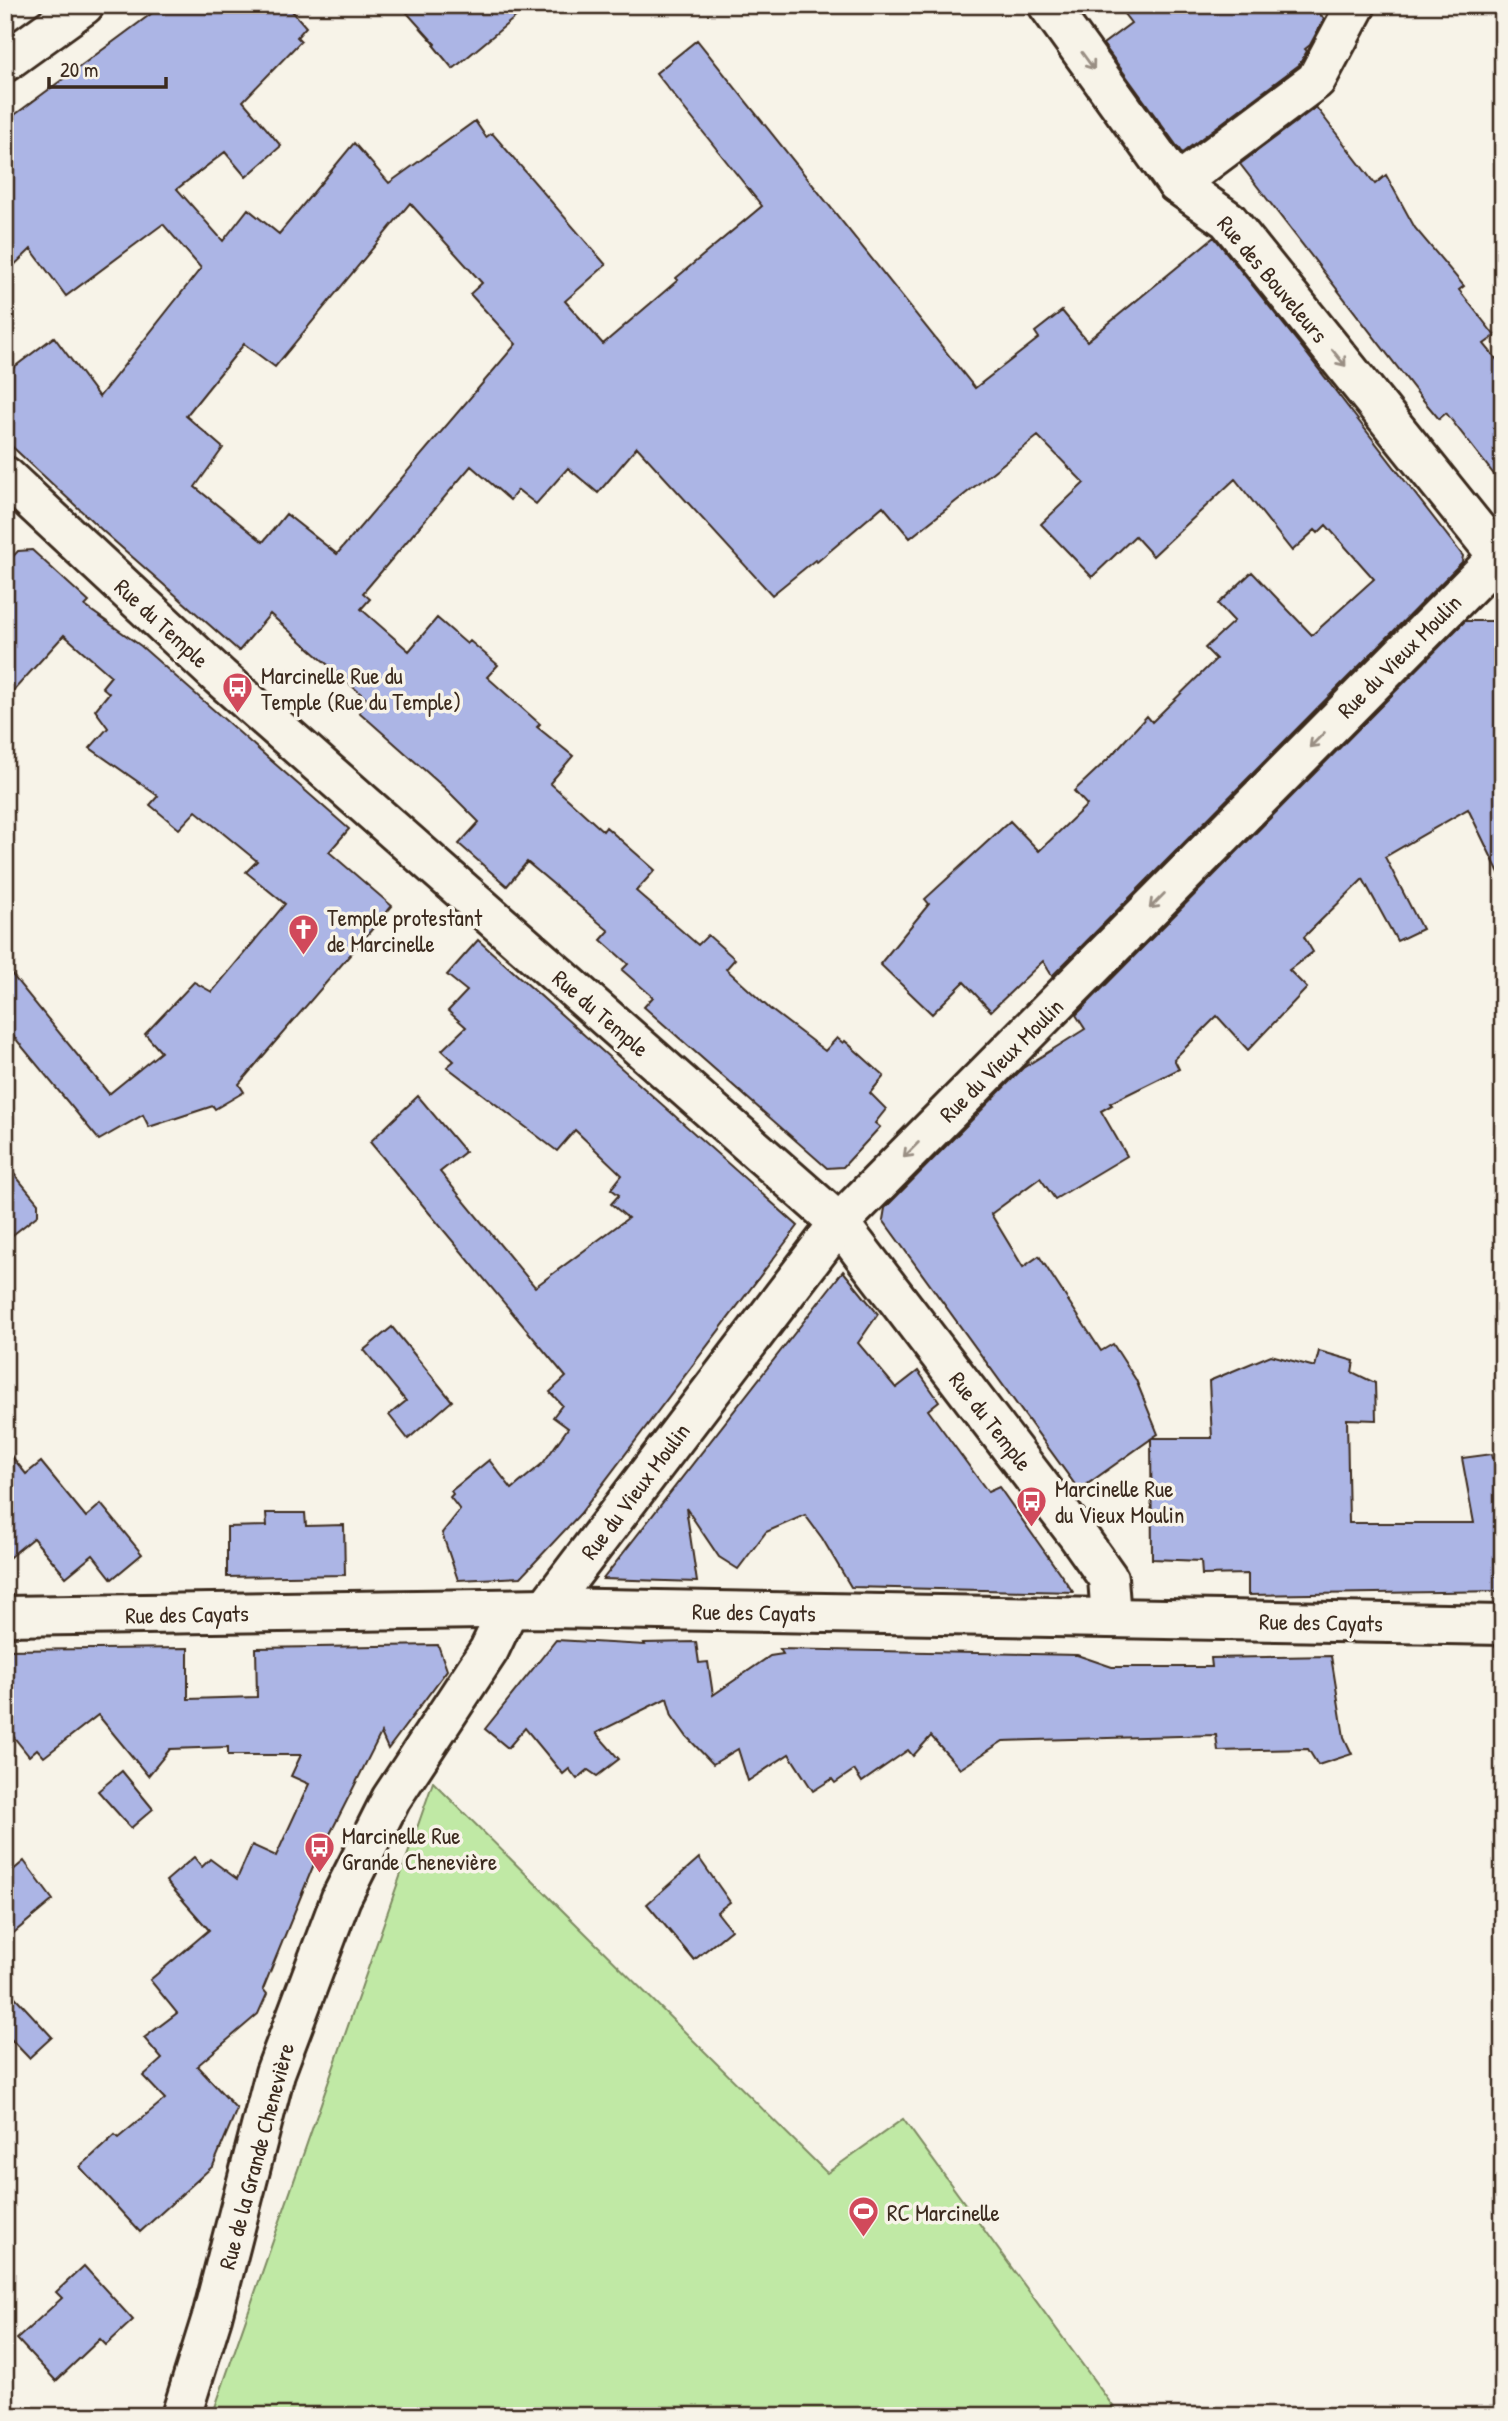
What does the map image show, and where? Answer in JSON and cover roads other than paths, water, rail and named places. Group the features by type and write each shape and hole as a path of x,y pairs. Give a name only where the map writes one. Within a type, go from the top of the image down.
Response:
{"street":[{"path":"5,62 84,5"},
{"name":"Rue des Bouveleurs","path":"1048,5 1177,184 1228,220 1501,557"},
{"path":"1177,184 1316,80 1356,5"},
{"name":"Rue du Temple","path":"11,494 839,1223 1080,1537 1108,1578 1111,1618"},
{"name":"Rue du Vieux Moulin","path":"546,1608 839,1223 1501,557"},
{"name":"Rue des Cayats","path":"5,1616 546,1608 1503,1625"},
{"name":"Rue de la Grande Chenevière","path":"181,2416 212,2317 275,2073 341,1898 391,1799 489,1650 508,1610"}],"place":[{"name":"Marcinelle Rue du Temple (Rue du Temple)","path":"238,715"},
{"name":"Temple protestant de Marcinelle","path":"304,957"},
{"name":"Marcinelle Rue du Vieux Moulin","path":"1032,1528"},
{"name":"Marcinelle Rue Grande Chenevière","path":"319,1875"},
{"name":"RC Marcinelle","path":"864,2239"}]}
